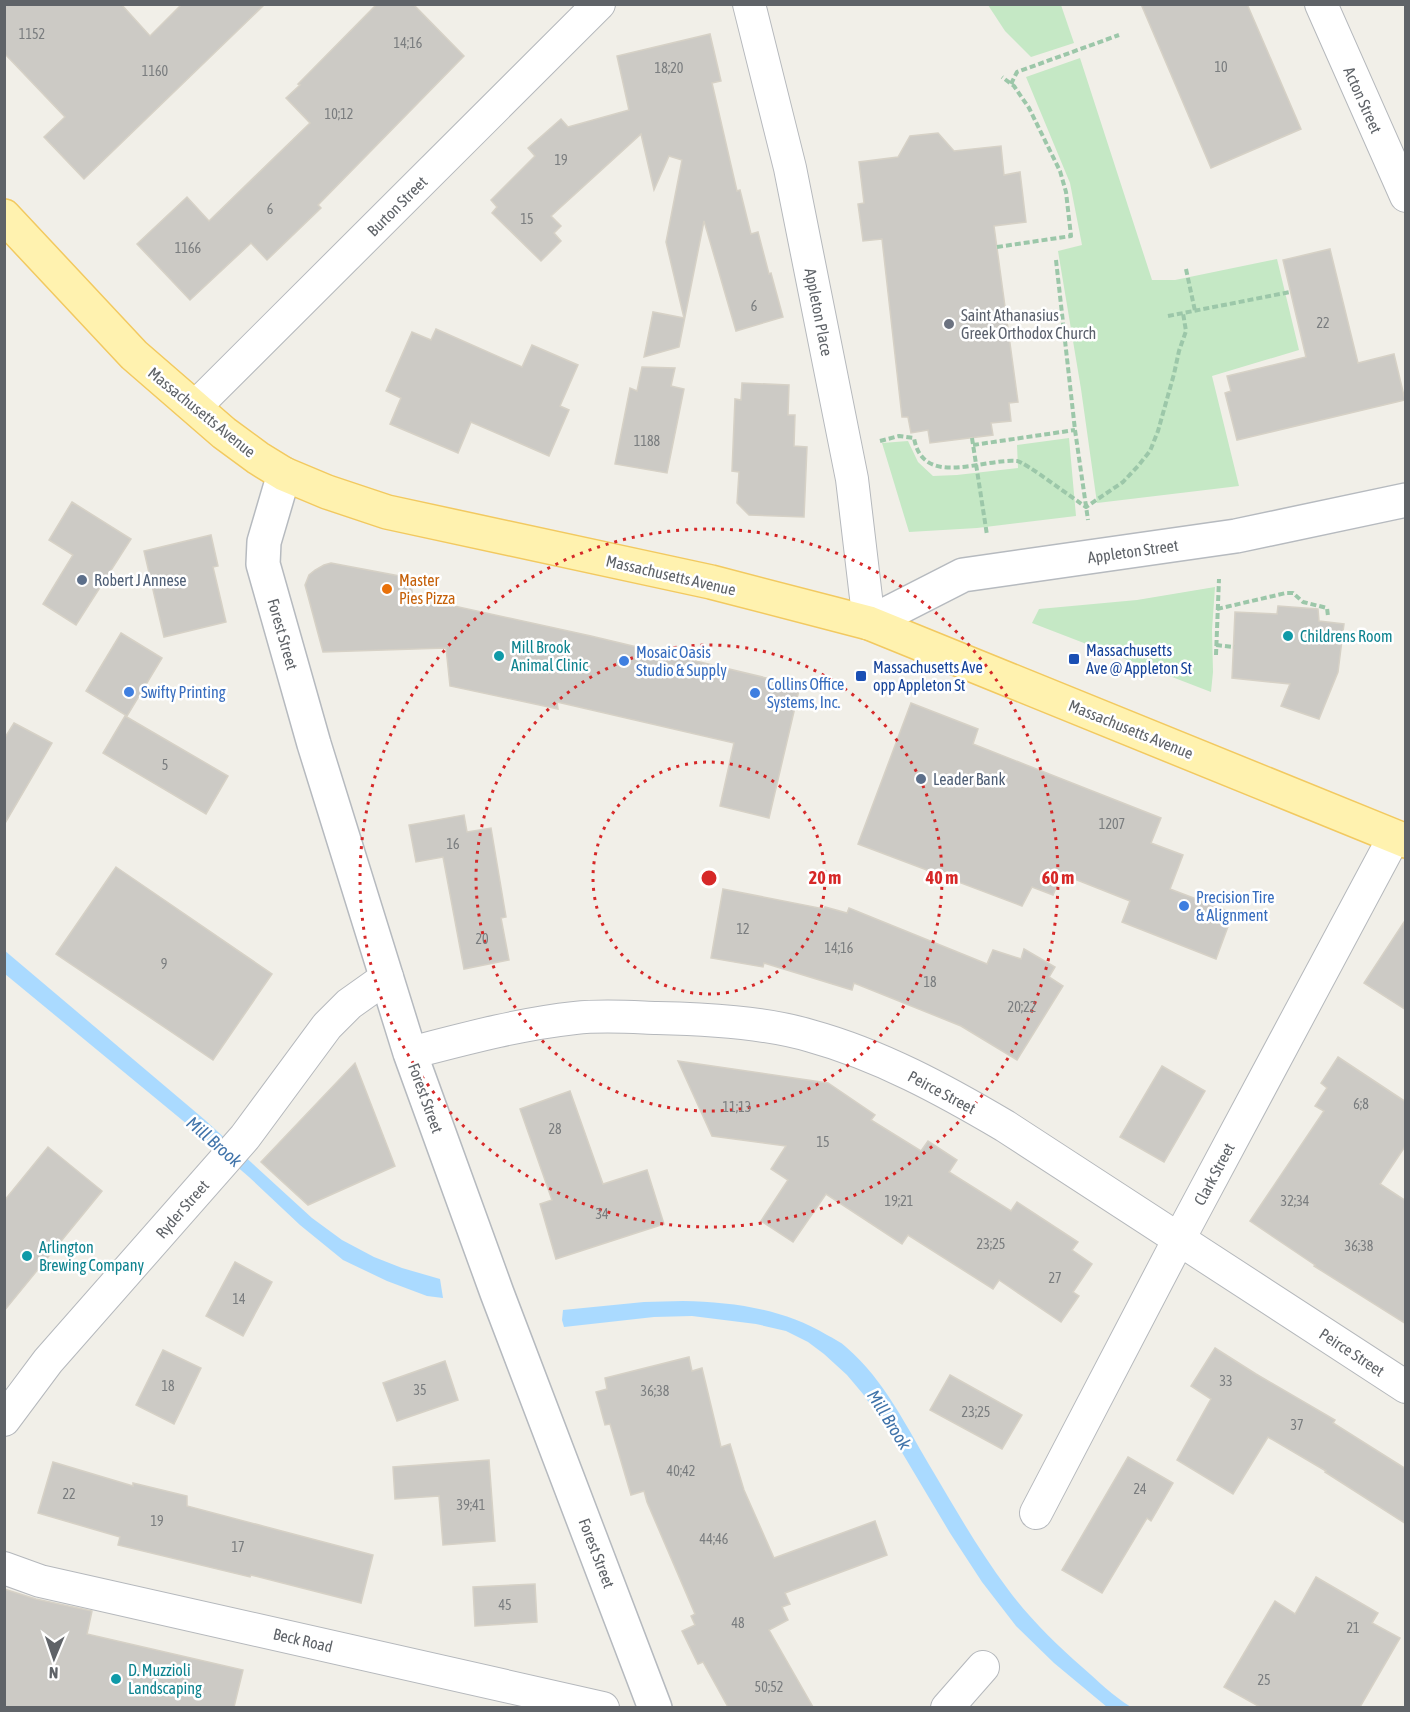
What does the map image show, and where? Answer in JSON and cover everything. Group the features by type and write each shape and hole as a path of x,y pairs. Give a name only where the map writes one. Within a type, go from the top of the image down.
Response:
{"main road":[{"name":"Massachusetts Avenue","path":"4,216 134,356 224,433 284,474 327,492 387,512 711,582 869,623 1400,839"}],"street":[{"name":"Burton Street","path":"195,407 599,4"},
{"name":"Appleton Place","path":"749,4 790,168 852,479 869,623"},
{"name":"Acton Street","path":"1322,4 1406,196"},
{"name":"Forest Street","path":"284,474 264,542 264,569 314,744 410,1053 501,1305 656,1707"},
{"name":"Appleton Street","path":"869,623 963,575 1236,536 1406,500"},
{"name":"Clark Street","path":"1036,1513 1179,1239 1400,839"},
{"name":"Ryder Street","path":"4,1420 48,1361 245,1137 327,1026 349,1004 387,977"},
{"name":"Peirce Street","path":"410,1053 532,1024 604,1016 689,1018 780,1029 811,1036 862,1053 954,1096 1005,1126 1406,1387"},
{"name":"Beck Road","path":"4,1568 51,1583 603,1707"},
{"path":"947,1707 983,1666"}],"path":[{"path":"1011,84 1017,72 1119,35"},
{"path":"997,247 1071,236 1066,192 1060,171 1029,108 1014,86 1002,78"},
{"path":"1056,260 1075,430 1089,526"},
{"path":"1186,269 1195,311"},
{"path":"1168,316 1290,292"},
{"path":"1086,507 1123,482 1150,451 1158,431 1186,332 1183,313"},
{"path":"973,445 1075,430"},
{"path":"874,442 899,436 914,438 916,450 928,463 945,468 1019,461 1086,507"},
{"path":"972,438 987,538"},
{"path":"1216,655 1219,579"},
{"path":"1217,609 1293,593 1303,602 1327,608 1328,616"},
{"path":"1216,645 1234,646"}],"green space":[{"path":"988,5 1061,5 1074,43 1031,57 1005,31"},
{"path":"1080,58 1152,280 1175,280 1277,259 1299,350 1212,376 1239,486 1097,503 1058,251 1082,245 1070,183 1026,77"},
{"path":"1069,438 1076,516 977,528 909,532 882,443 908,441 918,462 933,476 1018,468 1017,445"},
{"path":"1215,587 1211,692 1032,623 1039,609 1137,600"}],"water":[{"name":"Mill Brook","path":"4,950 205,1120 312,1218 342,1240 374,1257 440,1279 443,1298 427,1296 387,1281 343,1260 300,1225 199,1134 5,974"},
{"name":"Mill Brook","path":"683,1301 739,1305 776,1313 810,1326 844,1345 860,1360 884,1390 969,1532 1015,1599 1062,1649 1131,1707 1107,1707 1054,1663 1016,1626 982,1582 894,1439 863,1394 847,1375 808,1342 786,1331 756,1324 692,1316 654,1317 564,1327 562,1320 563,1310 644,1302"}],"building":[{"path":"4,4 121,4 150,36 182,4 265,4 84,179 44,137 65,117 4,53"},
{"path":"377,4 413,4 464,56 318,205 321,208 267,260 251,243 190,300 137,244 187,197 209,221 310,123 286,98"},
{"path":"1141,4 1247,4 1301,129 1211,168"},
{"path":"710,34 721,81 712,83 737,191 740,190 751,234 758,232 783,317 736,331 704,221 679,347 644,357 653,312 684,318 666,242 682,160 669,156 654,190 641,134 551,216 561,226 554,233 561,241 541,261 492,213 497,207 491,200 535,156 528,148 561,119 568,127 629,110 617,56"},
{"name":"Saint Athanasius Greek Orthodox Church","path":"938,133 954,151 1001,146 1004,175 1020,172 1026,222 994,226 1018,402 1009,403 1011,421 991,423 993,435 930,443 928,430 911,433 908,417 902,417 882,239 863,241 858,204 864,203 859,162 898,157 910,136"},
{"path":"1330,249 1358,363 1394,354 1405,400 1237,440 1225,393 1231,391 1227,376 1306,357 1283,260"},
{"path":"436,329 522,367 532,345 578,365 560,406 569,410 549,456 471,422 458,453 390,424 401,398 386,391 412,332 431,340"},
{"path":"642,367 675,368 671,386 684,389 667,473 615,464 630,388 637,391"},
{"path":"742,383 789,385 788,415 795,415 794,446 807,447 804,517 749,515 737,503 739,472 732,471 735,399 741,400"},
{"name":"Robert J Annese","path":"72,502 131,539 76,625 43,604 73,555 49,540"},
{"path":"211,535 218,566 213,567 226,622 164,637 144,551"},
{"path":"331,563 410,578 413,597 591,636 800,686 769,818 720,806 734,743 557,702 558,709 450,686 446,648 323,652 305,585 309,575"},
{"name":"Childrens Room","path":"1278,606 1318,609 1319,621 1344,624 1338,672 1319,719 1281,706 1290,684 1232,678 1235,612 1277,614"},
{"path":"121,633 162,658 127,716 86,691"},
{"path":"911,703 978,729 973,744 1161,818 1151,843 1183,855 1170,889 1233,913 1216,959 1122,922 1130,901 1062,874 1053,895 1032,887 1022,906 858,844"},
{"path":"125,716 228,776 206,814 103,753"},
{"path":"14,723 52,743 4,825 4,739"},
{"path":"464,815 467,832 491,828 506,917 501,918 509,960 464,969 443,857 416,862 409,825"},
{"path":"116,867 272,974 213,1060 56,954"},
{"path":"723,889 847,913 849,908 987,964 993,950 1021,959 1024,949 1055,967 1049,977 1063,986 1017,1060 961,1026 854,983 852,990 764,963 763,967 711,958"},
{"path":"1406,919 1406,1010 1364,983"},
{"path":"1338,1057 1406,1102 1406,1145 1380,1184 1406,1201 1406,1324 1314,1266 1250,1221 1324,1111 1315,1106 1327,1088 1321,1083"},
{"path":"678,1061 828,1083 875,1115 871,1120 921,1151 928,1141 957,1160 949,1172 1011,1211 1017,1202 1078,1242 1072,1250 1092,1264 1073,1292 1079,1296 1061,1322 999,1280 993,1289 908,1235 902,1244 826,1194 793,1242 761,1221 788,1180 771,1169 786,1146 712,1136"},
{"path":"355,1063 395,1166 308,1205 261,1162"},
{"path":"1162,1066 1205,1091 1164,1162 1120,1137"},
{"path":"570,1091 603,1184 647,1170 664,1224 556,1259 540,1204 552,1200 520,1109"},
{"name":"Arlington Brewing Company","path":"48,1147 102,1191 4,1311 4,1201"},
{"path":"235,1262 272,1282 243,1336 206,1316"},
{"path":"1215,1348 1335,1420 1333,1423 1406,1469 1406,1524 1326,1471 1268,1437 1233,1494 1177,1460 1211,1399 1191,1386"},
{"path":"163,1350 201,1368 174,1424 136,1405"},
{"path":"689,1357 692,1371 702,1368 721,1447 730,1444 744,1490 774,1558 875,1521 887,1555 785,1593 790,1604 782,1607 788,1620 769,1630 813,1707 728,1707 703,1662 698,1664 682,1631 695,1625 691,1616 695,1614 644,1491 631,1495 610,1424 605,1425 596,1392 607,1389 605,1378"},
{"path":"445,1361 458,1400 397,1421 383,1383"},
{"path":"950,1375 1022,1415 1002,1449 930,1410"},
{"path":"1128,1457 1173,1483 1151,1521 1147,1518 1102,1593 1062,1570"},
{"path":"489,1460 495,1541 443,1545 439,1496 395,1499 393,1467"},
{"path":"53,1462 133,1486 133,1483 187,1496 187,1506 373,1555 361,1603 118,1545 120,1537 38,1513"},
{"path":"1316,1577 1378,1613 1372,1623 1400,1638 1360,1707 1260,1707 1224,1687 1275,1601 1295,1614"},
{"path":"535,1584 537,1622 475,1626 473,1587"},
{"path":"4,1589 36,1599 92,1611 87,1634 243,1670 234,1707 4,1707"}],"place":[{"name":"Saint Athanasius Greek Orthodox Church","path":"949,324"},
{"name":"Robert J Annese","path":"82,580"},
{"name":"Master Pies Pizza","path":"387,589"},
{"name":"Childrens Room","path":"1288,636"},
{"name":"Mill Brook Animal Clinic","path":"499,656"},
{"name":"Massachusetts Ave @ Appleton St","path":"1074,659"},
{"name":"Mosaic Oasis Studio & Supply","path":"624,661"},
{"name":"Massachusetts Ave opp Appleton St","path":"861,676"},
{"name":"Swifty Printing","path":"129,692"},
{"name":"Collins Office Systems, Inc.","path":"755,693"},
{"name":"Leader Bank","path":"921,779"},
{"name":"Precision Tire & Alignment","path":"1184,906"},
{"name":"Arlington Brewing Company","path":"27,1256"},
{"name":"D. Muzzioli Landscaping","path":"116,1679"}]}
